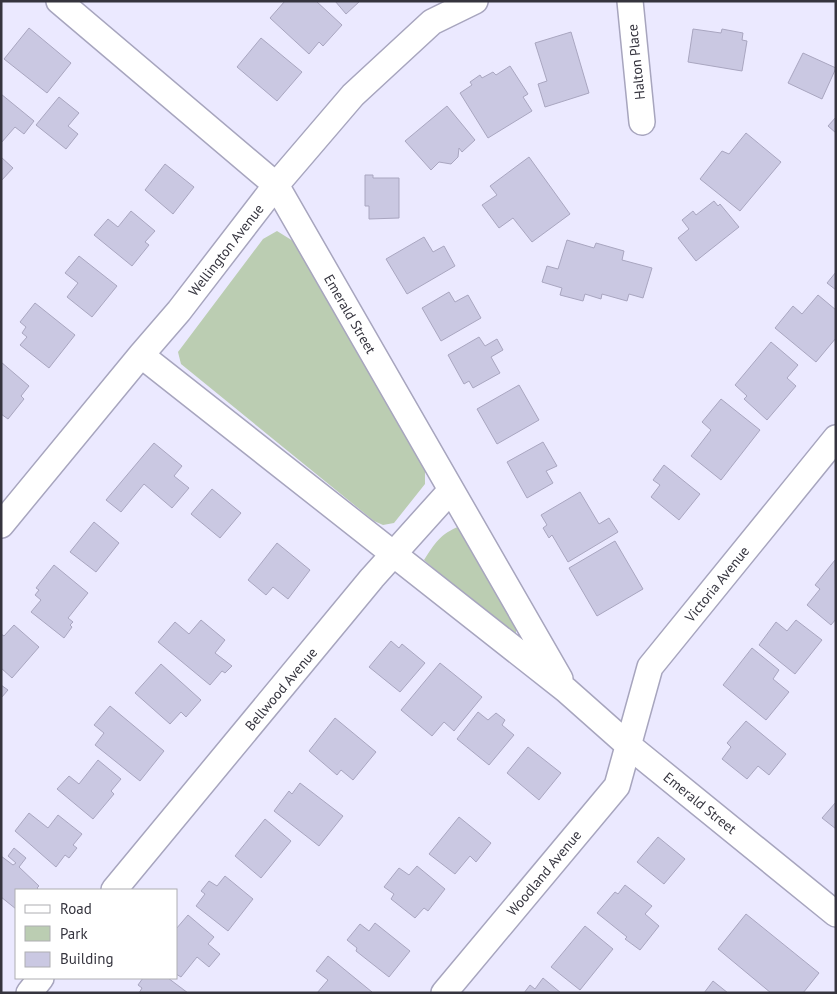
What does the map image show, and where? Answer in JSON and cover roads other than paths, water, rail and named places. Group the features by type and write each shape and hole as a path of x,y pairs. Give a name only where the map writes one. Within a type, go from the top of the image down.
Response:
{"street":[{"name":"Emerald Street","path":"59,1 276,185 566,690"},
{"name":"Wellington Avenue","path":"1,525 179,311 276,185 360,88 432,22 475,1"},
{"name":"Halton Place","path":"630,1 642,122"},
{"name":"Emerald Street","path":"141,355 566,690 628,744 836,914"},
{"name":"Victoria Avenue","path":"628,744 650,667 836,438"},
{"name":"Bellwood Avenue","path":"115,889 392,554 451,490"},
{"name":"Woodland Avenue","path":"444,993 617,786 628,744"},
{"path":"28,993 40,979"}]}
